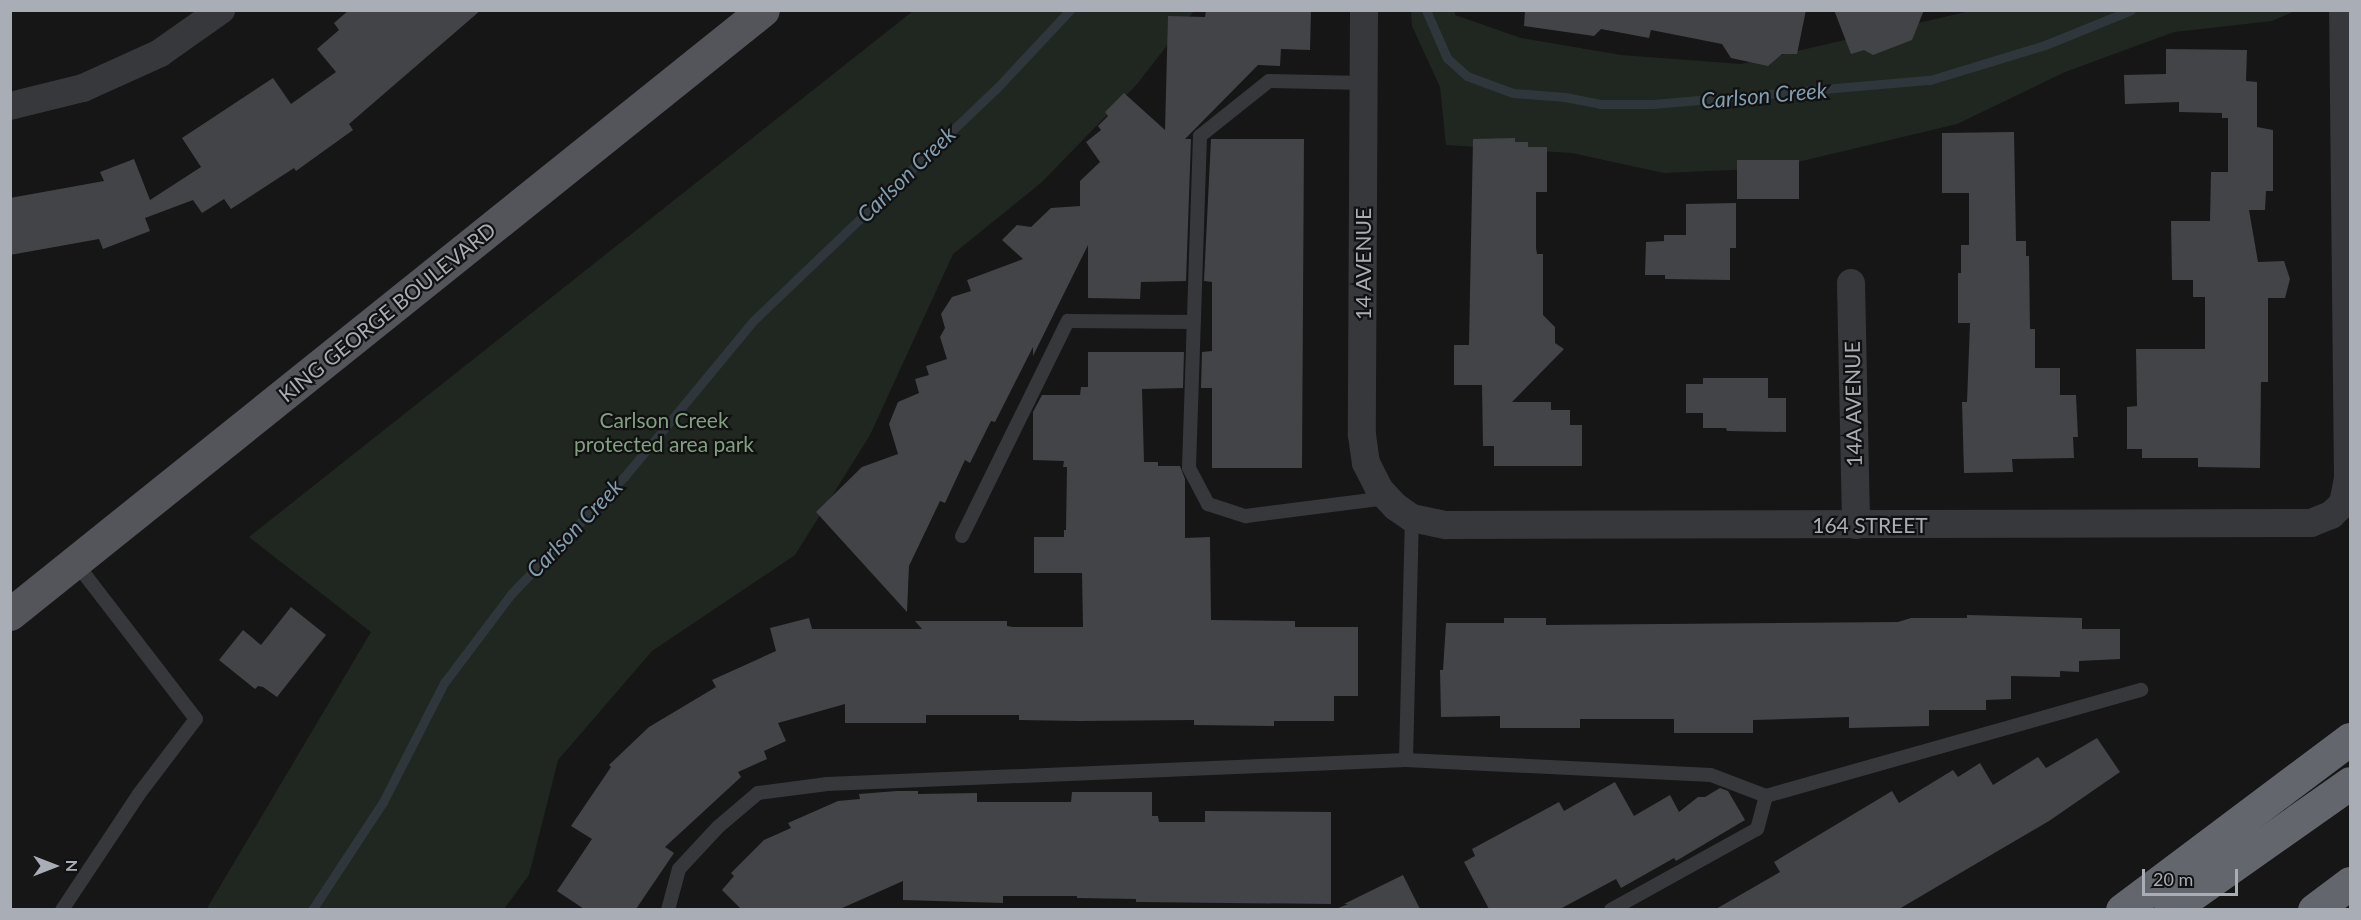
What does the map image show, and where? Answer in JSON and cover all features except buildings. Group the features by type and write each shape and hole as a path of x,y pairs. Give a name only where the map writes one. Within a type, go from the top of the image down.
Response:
{"highway":[{"path":"2122,909 2350,739"},
{"path":"2170,909 2350,783"},
{"path":"2314,909 2350,883"}],"main road":[{"name":"KING GEORGE BOULEVARD","path":"10,614 763,10"}],"street":[{"path":"10,106 94,83 160,53 221,10"},
{"name":"14 AVENUE","path":"1364,10 1362,435 1366,463 1378,489 1398,508"},
{"path":"2343,10 2347,57"},
{"name":"164 STREET","path":"1398,508 1446,525 2311,523 2331,515 2343,504 2348,479 2347,57"},
{"name":"14A AVENUE","path":"1851,283 1856,525"}],"lane":[{"path":"1364,83 1269,81 1200,136 1189,468 1208,504 1246,516 1398,508 1406,760"},
{"path":"962,536 1068,321 1194,322"},
{"path":"62,909 139,794 196,719 75,562"},
{"path":"668,909 679,869 718,827 758,793 827,784 1406,760 1711,775 1766,796 2141,690"},
{"path":"1611,909 1756,830 1766,796"}],"green space":[{"name":"Carlson Creek protected area park","path":"913,11 1194,11 1137,84 1042,182 953,254 870,435 795,555 652,651 558,760 529,875 504,909 206,910 371,632 249,537"},
{"path":"1411,11 1455,11 1455,15 1521,38 1621,55 1741,64 1970,11 2295,11 2272,21 2174,32 2065,72 1957,124 1773,168 1664,173 1572,153 1446,145 1440,87 1412,26"}],"waterway":[{"name":"Carlson Creek","path":"312,910 383,802 444,683 511,594 624,477 753,321 996,89 1070,10"},
{"name":"Carlson Creek","path":"1426,10 1447,58 1467,76 1513,93 1565,97 1600,104 1653,104 1930,80 2045,45 2131,10"}]}
